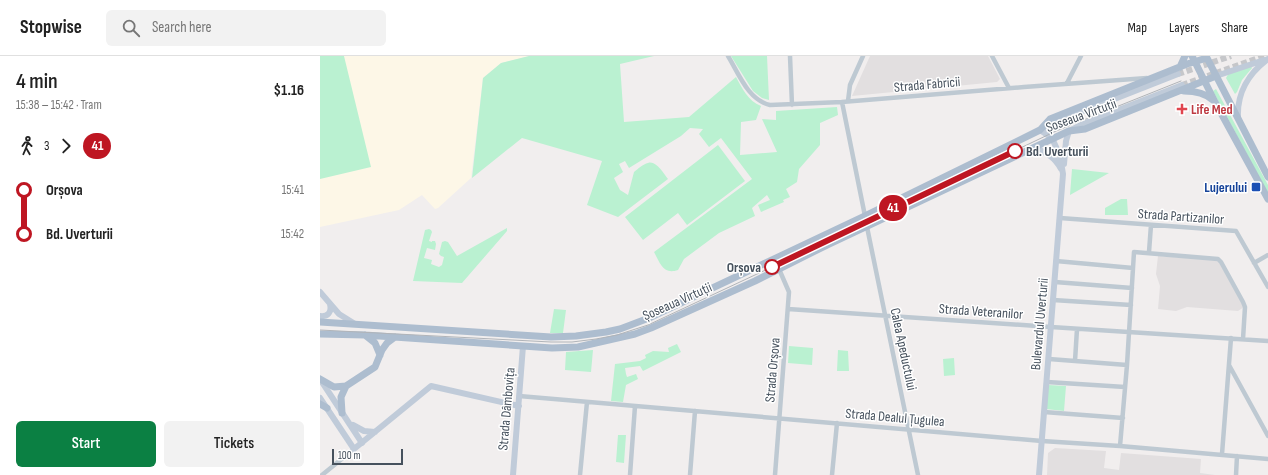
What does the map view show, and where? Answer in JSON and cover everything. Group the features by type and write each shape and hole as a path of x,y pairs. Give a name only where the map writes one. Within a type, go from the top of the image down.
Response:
{"main road":[{"path":"1040,130 1179,71 1185,56"},
{"path":"1209,56 1216,76 1268,177"},
{"name":"Șoseaua Virtuții","path":"320,322 551,337 576,336 606,332 627,327 865,216 1040,130 1050,119 1152,78 1179,71 1194,59 1209,56"},
{"path":"1194,59 1215,102 1268,199"},
{"path":"1216,76 1268,59"},
{"path":"1238,118 1239,98 1244,86 1255,70 1268,59"},
{"name":"Șoseaua Virtuții","path":"320,334 365,335 552,348 578,347 635,334 779,269 1069,130 1085,129 1181,88 1216,76"},
{"path":"1063,174 1066,141 1069,130 1181,88 1208,96 1215,102"},
{"path":"1040,130 1052,138"},
{"name":"Bulevardul Uverturii","path":"1039,475 1063,174 1060,156 1052,138"},
{"path":"1032,148 1044,151 1051,155 1063,174"},
{"path":"320,292 342,316 354,324"},
{"path":"320,316 326,316 330,313 331,308 329,302"},
{"path":"365,335 375,343 380,355"},
{"path":"320,379 334,388 346,386 374,367 387,343 395,337"},
{"name":"Strada Dâmbovița","path":"513,475 523,346"},
{"path":"320,379 362,443"},
{"path":"342,413 341,397 346,386"},
{"path":"320,398 323,406 354,449 431,386 519,406"},
{"path":"347,420 360,430 375,432"}],"street":[{"name":"Strada Fabricii","path":"728,56 749,91 758,100 770,105 842,102 1067,83 1152,78"},
{"path":"790,56 792,105"},
{"path":"848,101 850,85 863,56"},
{"path":"992,56 1009,88"},
{"path":"1067,83 1081,56"},
{"path":"842,102 865,216"},
{"name":"Strada Partizanilor","path":"1060,218 1236,231 1268,288"},
{"path":"1149,252 1151,225"},
{"name":"Calea Apeductului","path":"867,226 918,475"},
{"path":"1120,446 1134,252 1214,258 1221,262 1245,307 1243,339"},
{"path":"1254,262 1268,255"},
{"path":"1056,261 1133,268"},
{"name":"Strada Orșova","path":"775,475 789,290 779,269"},
{"path":"1055,282 1132,288"},
{"path":"1053,300 1130,305"},
{"name":"Strada Veteranilor","path":"788,308 886,316 1268,341"},
{"path":"1075,361 1077,329"},
{"path":"1222,454 1231,338"},
{"path":"1049,358 1127,365"},
{"path":"1229,365 1268,436"},
{"path":"1047,382 1125,387"},
{"name":"Strada Dealul Țugulea","path":"519,396 1268,459"},
{"path":"580,475 587,402"},
{"path":"630,475 635,406"},
{"path":"690,475 695,411"},
{"path":"1044,412 1123,418"},
{"path":"832,475 837,423"},
{"path":"322,475 354,449"},
{"path":"1236,475 1237,456"}],"shaded area":[{"path":"320,56 529,56 501,63 483,78 471,178 438,208 435,209 422,195 399,210 320,227"},
{"path":"870,56 988,56 1000,79 997,82 852,96"},
{"path":"1158,256 1216,260 1219,262 1244,307 1238,311 1187,307 1176,311 1158,309 1160,286 1156,274"},
{"path":"1055,448 1106,451 1104,468 1119,470 1121,453 1201,459 1200,473 1215,475 1047,475 1048,453"}],"green space":[{"path":"320,56 344,56 371,167 320,179"},
{"path":"529,56 654,56 620,64 624,122 689,117 736,77 749,98 761,106 756,120 741,122 740,155 777,152 762,119 776,120 776,111 837,107 838,115 820,123 820,145 799,169 797,182 786,189 790,197 783,200 784,202 761,212 758,205 770,200 767,195 752,208 755,216 719,233 684,259 678,270 669,271 660,264 654,252 752,179 721,138 709,147 699,134 703,129 690,128 681,136 629,168 625,161 619,164 623,172 614,178 620,190 628,195 634,172 646,164 651,163 657,165 668,179 618,217 587,205 602,161 522,138 472,178 483,78 501,63"},
{"path":"731,56 767,56 769,100 762,98 753,91"},
{"path":"1251,66 1252,68 1242,80 1235,94 1226,78 1229,73"},
{"path":"1216,89 1268,185 1268,193 1213,91"},
{"path":"718,145 745,181 687,225 678,213 643,240 625,217"},
{"path":"1072,169 1109,173 1070,195"},
{"path":"1121,199 1127,199 1128,215 1105,215 1105,208"},
{"path":"507,228 507,231 462,283 413,281 425,230 431,230 432,232 429,241 435,241 436,244 435,250 427,248 424,258 432,260 431,264 439,267 442,265 444,257 439,254 442,242 448,242 457,256"},
{"path":"554,309 566,310 563,333 550,333"},
{"path":"677,344 681,352 643,371 640,366 625,368 627,377 636,374 638,379 626,385 623,402 611,401 615,364 640,361 646,358 645,355 653,351 669,352 668,348"},
{"path":"789,346 813,348 812,365 788,363"},
{"path":"593,350 591,372 565,370 566,352"},
{"path":"838,350 848,351 849,371 837,371"},
{"path":"954,358 955,375 944,376 943,359"},
{"path":"1048,385 1066,386 1064,411 1046,409"},
{"path":"618,435 626,435 624,463 616,462"}],"tunnel":[{"path":"1178,74 1231,56"},
{"path":"1182,85 1264,56"}],"tram line":[{"path":"320,330 551,342 572,342 617,335 648,325 1056,131 1181,81"},
{"name":"41","path":"772,267 1015,151"}],"place":[{"name":"Life Med","path":"1182,109"},
{"name":"Bd. Uverturii","path":"1015,151"},
{"name":"Lujerului","path":"1256,187"},
{"name":"Orșova","path":"772,267"}]}
